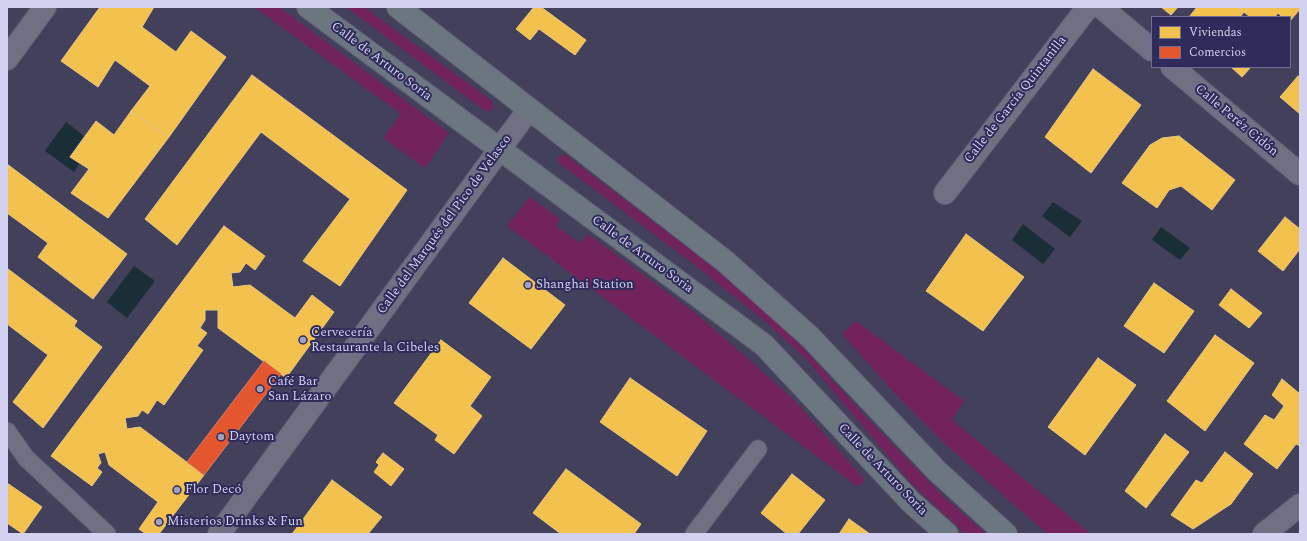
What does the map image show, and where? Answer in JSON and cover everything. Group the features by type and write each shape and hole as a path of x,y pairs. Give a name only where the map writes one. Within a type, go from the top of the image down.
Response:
{"main road":[{"name":"Calle de Arturo Soria","path":"308,7 764,345 911,502 947,534"},
{"path":"398,7 732,268 810,337 937,471 1006,534"}],"street":[{"path":"7,59 45,7"},
{"name":"Calle de García Quintanilla","path":"945,193 1088,7"},
{"path":"1101,7 1151,49"},
{"name":"Calle Peréz Cidón","path":"1173,68 1300,174"},
{"name":"Calle del Marqués del Pico de Velasco","path":"219,534 529,110"},
{"path":"7,431 26,458 107,534"},
{"path":"694,534 758,449"},
{"path":"1264,534 1300,505"}],"shaded area":[{"path":"254,7 279,7 449,133 425,168 383,138 401,114"},
{"path":"346,7 364,7 492,101 493,108 490,111 485,111"},
{"path":"561,155 567,156 709,264 774,320 802,347 864,415 943,496 986,534 965,534 910,482 807,360 765,321 692,263 559,163 558,159"},
{"path":"530,197 560,219 556,226 580,243 588,234 695,313 795,401 865,480 858,487 507,226"},
{"path":"856,321 964,401 952,420 1091,534 1047,534 944,443 897,396 842,334"}],"water":[{"path":"66,122 84,136 69,157 79,164 74,172 45,151"},
{"path":"1053,202 1082,221 1070,237 1042,216"},
{"path":"1023,224 1055,249 1043,264 1012,240"},
{"path":"1161,227 1190,248 1180,260 1152,240"},
{"path":"134,266 155,281 127,318 107,302"}],"building: Viviendas":[{"path":"100,7 154,7 142,27 176,52 191,31 226,57 169,137 131,111 150,86 115,60 98,87 61,61"},
{"path":"534,7 541,7 586,40 575,55 539,29 530,40 516,29"},
{"path":"1161,7 1178,7 1171,15"},
{"path":"1197,7 1238,7 1244,12 1241,16 1190,16"},
{"path":"1238,7 1248,7 1244,12"},
{"path":"1248,7 1300,7 1291,20 1291,16 1281,16 1278,13 1276,16 1249,16 1244,12"},
{"path":"1232,68 1250,68 1242,77"},
{"path":"1093,69 1141,105 1091,173 1045,137"},
{"path":"252,75 407,190 340,286 303,261 350,199 261,132 177,245 145,219"},
{"path":"1298,76 1300,78 1300,114 1280,97"},
{"path":"131,111 169,137 108,218 71,193 89,169 70,157 96,121 114,135"},
{"path":"1179,136 1235,180 1212,210 1181,186 1169,190 1157,208 1122,183 1150,145 1162,138"},
{"path":"7,164 127,254 93,299 38,257 48,243 7,213"},
{"path":"1285,217 1300,229 1300,249 1283,271 1258,251"},
{"path":"224,226 265,256 255,270 246,263 240,272 231,273 233,287 250,285 295,318 312,295 334,312 286,378 218,328 218,310 205,310 205,320 200,328 207,333 197,346 203,350 164,405 157,400 148,414 142,410 138,416 125,418 127,429 140,427 204,475 159,534 146,534 139,529 158,502 109,465 105,452 98,454 101,463 97,468 102,472 92,486 51,456"},
{"path":"966,234 1024,277 983,331 926,291"},
{"path":"503,258 565,305 531,349 469,303"},
{"path":"8,269 77,321 74,326 102,347 43,428 13,402 48,355 7,324"},
{"path":"1154,283 1194,311 1164,353 1124,326"},
{"path":"1231,289 1262,313 1249,328 1219,305"},
{"path":"1215,335 1254,363 1205,431 1167,401"},
{"path":"441,340 491,377 470,406 482,416 454,454 435,440 438,435 394,403"},
{"path":"1098,358 1136,385 1085,455 1048,427"},
{"path":"630,378 707,431 677,476 600,422"},
{"path":"1282,379 1300,394 1300,446 1296,444 1277,469 1244,444 1265,415 1274,420 1284,406 1272,395"},
{"path":"1165,434 1189,452 1146,508 1125,491"},
{"path":"1225,452 1253,474 1231,504 1193,529 1171,515 1196,480 1202,483"},
{"path":"383,453 404,469 391,486 374,472 379,465 376,462"},
{"path":"566,469 641,524 634,534 561,534 533,513"},
{"path":"792,474 825,500 798,534 787,534 761,513"},
{"path":"332,480 382,517 368,534 292,534"},
{"path":"7,483 42,507 23,534 7,523"},
{"path":"849,519 870,534 839,534"}],"building: Comercios":[{"path":"264,361 281,374 204,475 187,462"}],"place":[{"name":"Shanghai Station","path":"528,285"},
{"name":"Cervecería Restaurante la Cibeles","path":"303,340"},
{"name":"Café Bar San Lázaro","path":"260,389"},
{"name":"Daytom","path":"221,437"},
{"name":"Flor Decó","path":"177,490"},
{"name":"Misterios Drinks & Fun","path":"159,522"}]}
